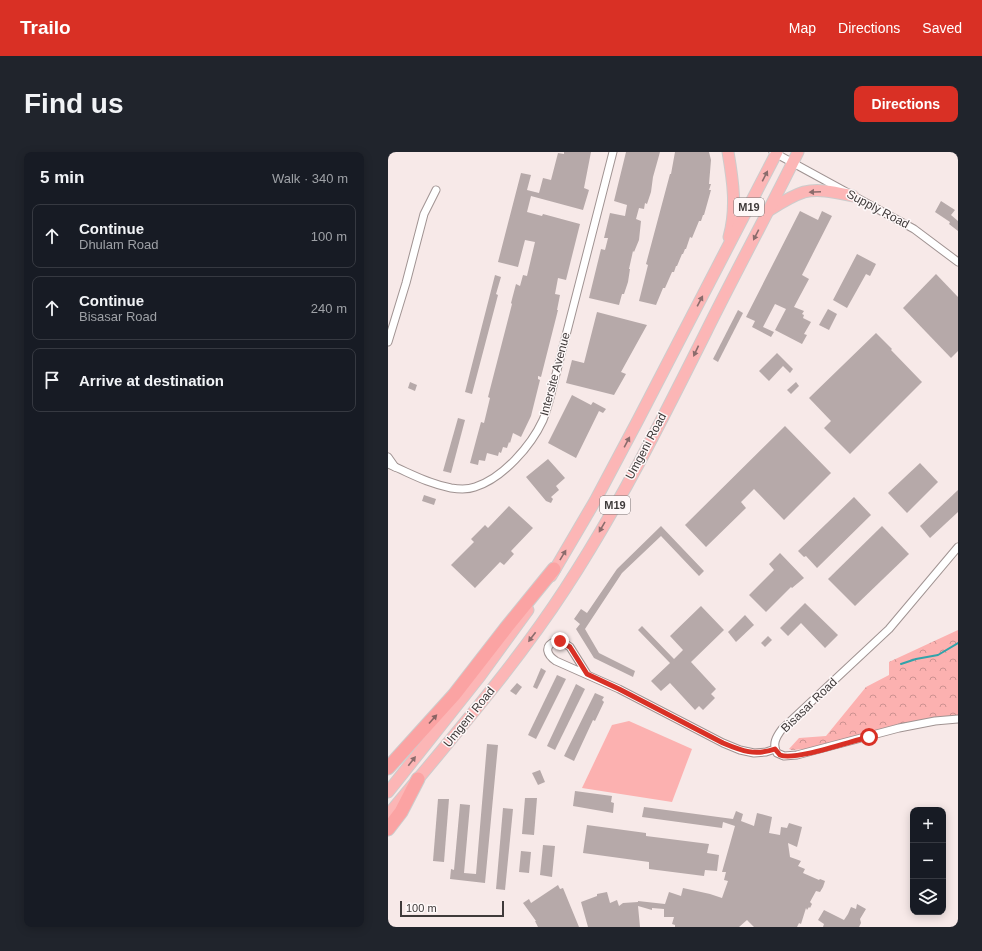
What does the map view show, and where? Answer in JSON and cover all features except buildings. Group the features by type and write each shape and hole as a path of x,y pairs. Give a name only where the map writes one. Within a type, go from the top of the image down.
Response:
{"highway":[{"path":"722,260 734,214 733,189 728,152"},
{"name":"Umgeni Road","path":"388,815 501,678 538,628 573,575 617,501 694,357 798,152"},
{"name":"Umgeni Road","path":"388,792 480,676 529,608 554,569 595,501 722,260 775,153"},
{"path":"768,211 786,200 804,192 816,191 853,196"},
{"path":"388,768 454,696 506,628 554,569"},
{"path":"388,829 401,812 418,779"}],"street":[{"name":"Intersite Avenue","path":"388,457 392,465 421,480 451,488 474,488 485,483 502,471 520,455 532,439 543,419 554,382 613,152"},
{"name":"Supply Road","path":"775,153 914,229 958,262"},
{"path":"388,342 406,283 424,214 436,190"},
{"name":"Bisasar Road","path":"775,749 775,741 782,730 889,629 958,547"},
{"path":"587,674 567,644 556,641 550,644 548,651 550,657 619,689 723,743 740,750 754,753 766,752 775,749 778,753 784,756 794,756 899,728 958,718"}],"green space":[{"path":"958,630 958,715 805,749 789,749 799,738 826,736 866,687 889,675 889,662"},
{"path":"629,721 692,749 672,802 582,788 612,725"}],"waterway":[{"path":"901,664 916,659 938,655 958,643"}],"route":[{"path":"560,641 570,647 587,674 723,743 740,750 754,753 766,752 775,749 780,755 790,756 869,737"}]}
